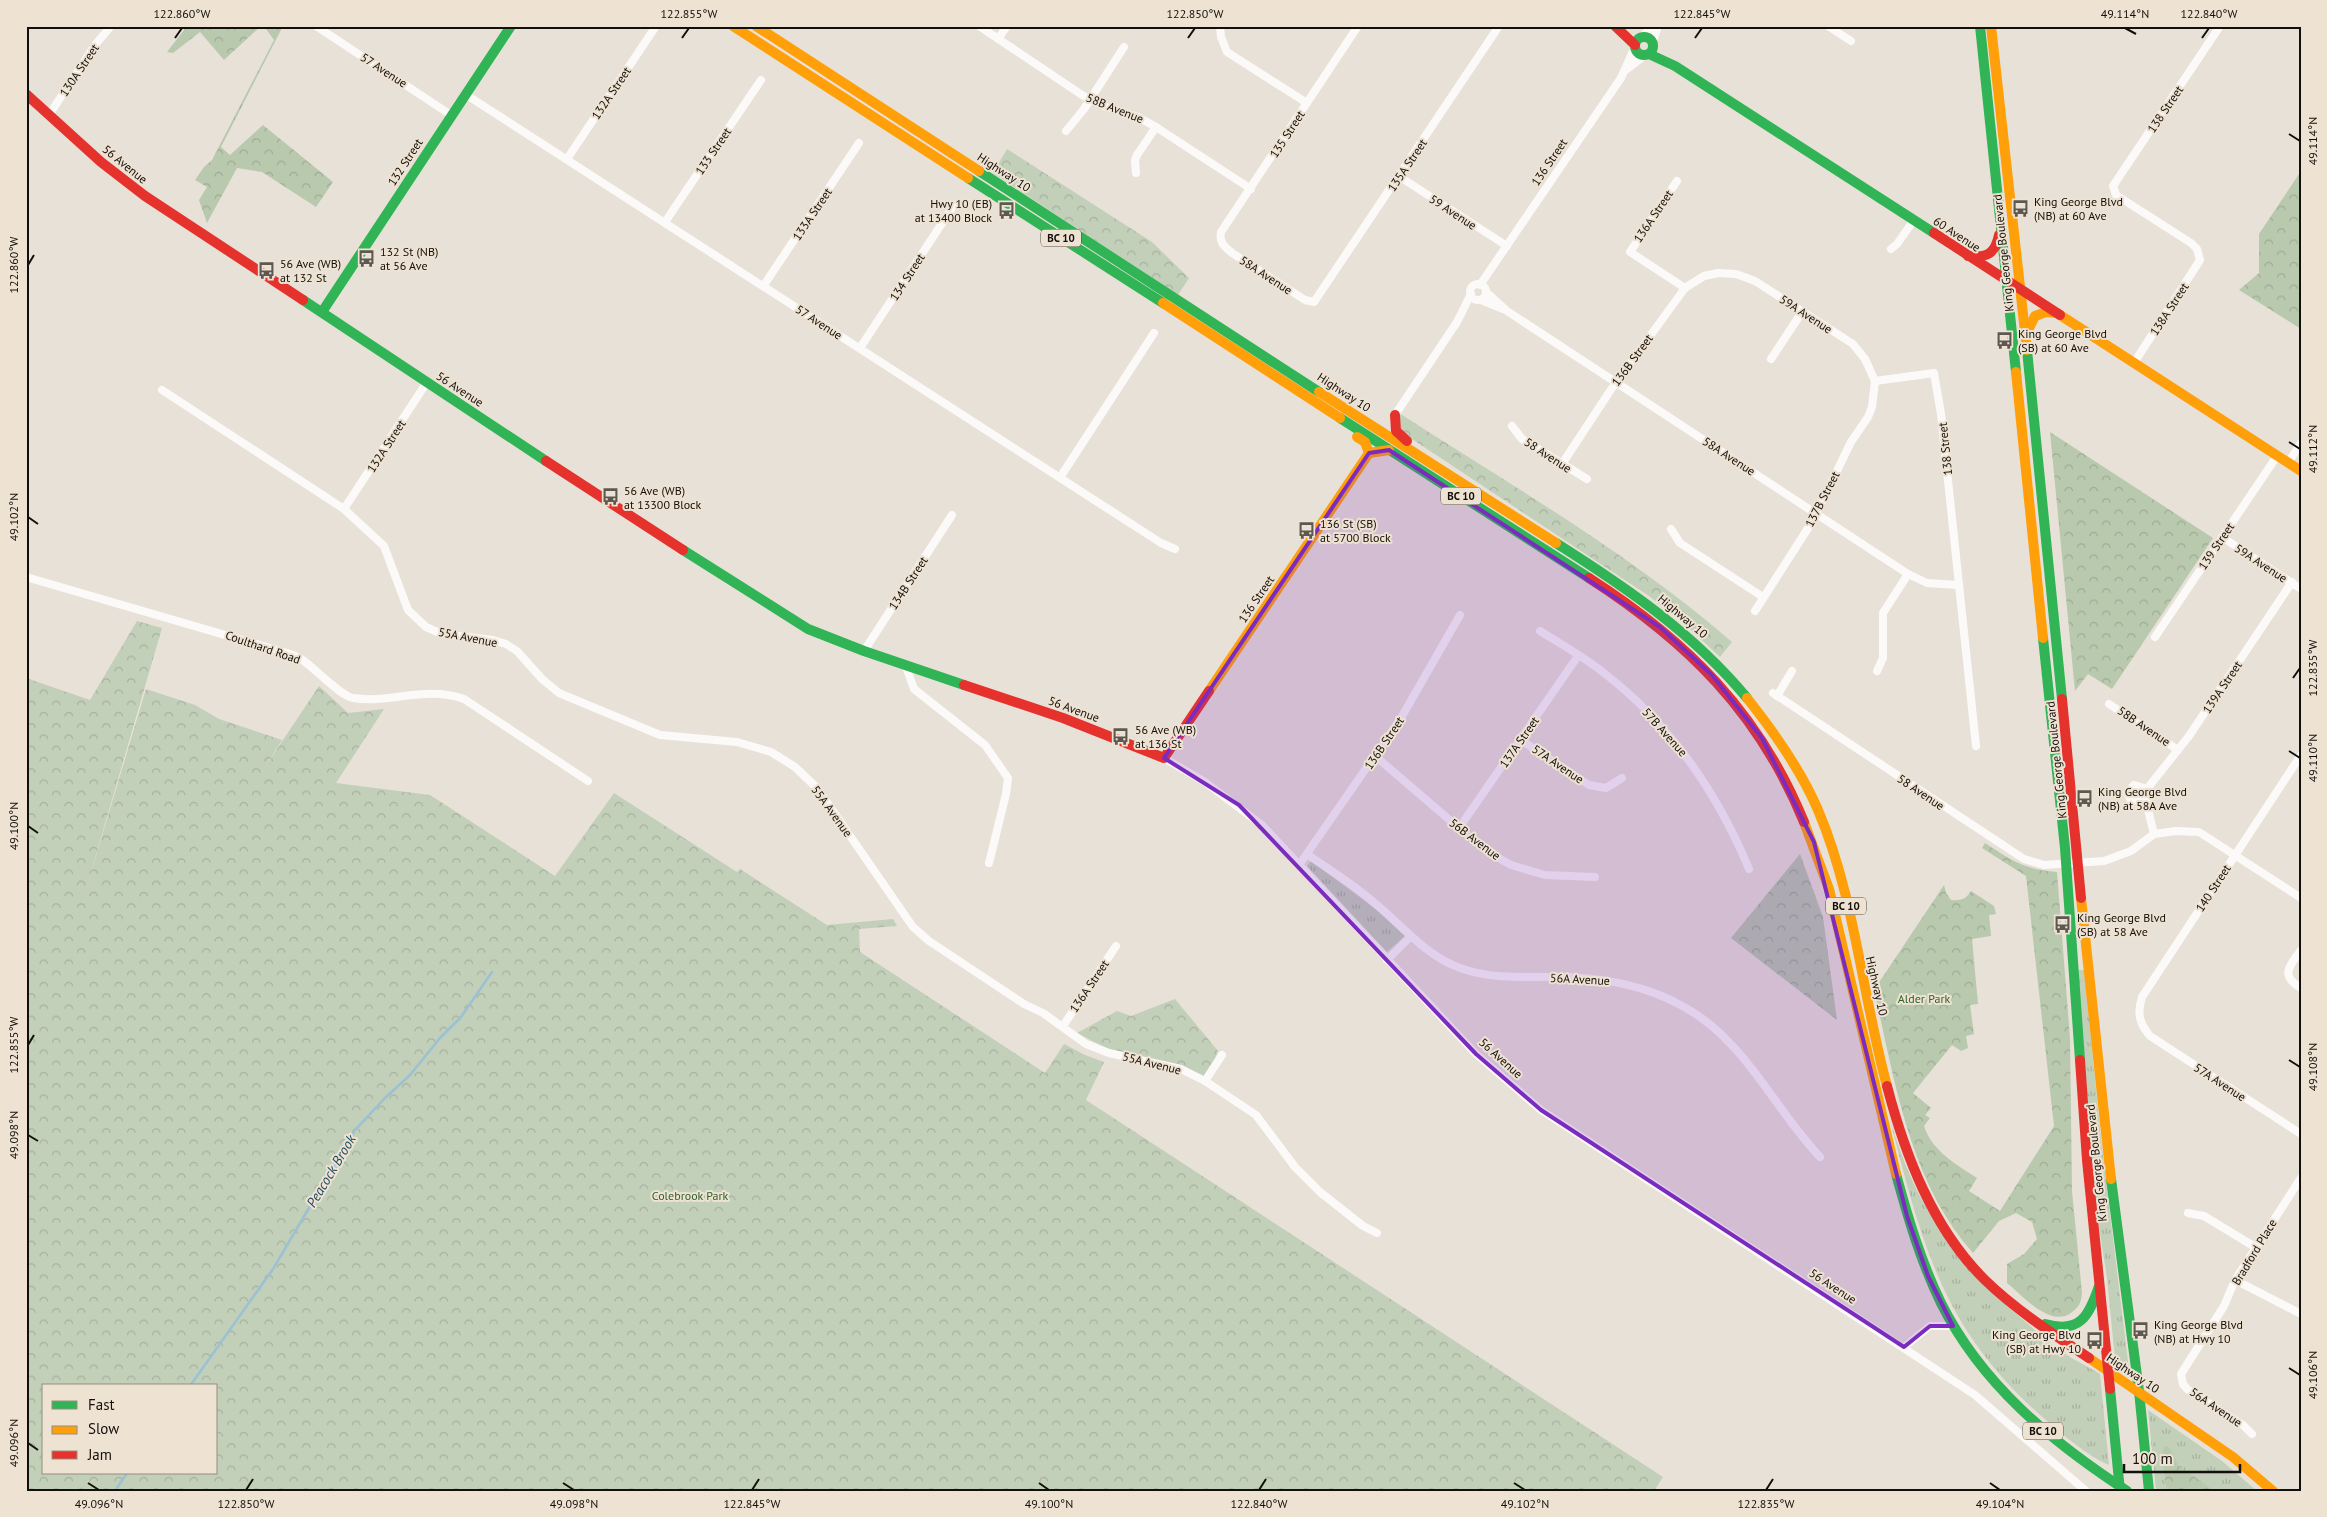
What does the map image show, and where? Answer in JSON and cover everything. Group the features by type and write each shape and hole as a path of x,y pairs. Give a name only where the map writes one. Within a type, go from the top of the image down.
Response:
{"main road":[{"name":"132 Street","path":"322,312 451,114 511,26"},
{"name":"Highway 10","path":"733,26 1614,594 1660,627 1712,675 1762,738 1782,771 1814,842 1829,889 1907,1216 1928,1276 1953,1326 1984,1370 2033,1423 2070,1454 2122,1489"},
{"name":"Highway 10","path":"756,26 1621,584 1673,622 1721,666 1771,729 1810,793 1833,852 1900,1133 1915,1173 1933,1211 1969,1262 1995,1289 2035,1321 2233,1457 2273,1491"},
{"name":"King George Boulevard","path":"1980,26 2066,864 2087,1160 2107,1370 2122,1489"},
{"name":"King George Boulevard","path":"1991,26 2024,338 2044,505 2113,1201 2139,1391 2149,1491"},
{"path":"1616,27 1639,41"},
{"path":"1649,37 1650,49 1637,52 1639,41 1649,37"},
{"name":"60 Avenue","path":"1650,49 2301,471"},
{"name":"56 Avenue","path":"26,94 101,162 145,196 749,593 808,628 864,651 1063,718 1164,758"},
{"path":"1968,256 1984,257 1992,254 1996,248 2000,228"},
{"path":"2024,338 2035,316 2046,312 2057,313"},
{"path":"1275,376 1282,387 1365,442 1369,453 1389,450"},
{"path":"1369,423 1382,423 1395,414"},
{"path":"1395,414 1394,428 1399,435 1473,483 1493,502"},
{"name":"136 Street","path":"1164,758 1369,453"},
{"path":"2035,1321 2052,1327 2065,1328 2079,1324 2088,1317 2099,1286"}],"street":[{"name":"130A Street","path":"49,116 95,46 111,26"},
{"name":"57 Avenue","path":"316,26 327,29 451,114"},
{"name":"132A Street","path":"567,159 656,26"},
{"name":"58B Avenue","path":"979,26 1090,100 1138,117 1251,189"},
{"path":"998,39 1006,26"},
{"path":"1220,26 1221,37 1227,52 1307,103"},
{"name":"135 Street","path":"1221,243 1222,232 1358,26"},
{"name":"135A Street","path":"1314,302 1400,177 1499,26"},
{"name":"136 Street","path":"1484,289 1494,267 1507,246 1625,70 1639,41 1652,26"},
{"path":"1650,49 1658,26"},
{"path":"1828,26 1851,41"},
{"name":"138 Street","path":"2200,254 2191,243 2114,192 2113,186 2220,26"},
{"path":"1066,131 1090,100 1124,47"},
{"name":"136 Street","path":"1625,70 1650,49"},
{"name":"133 Street","path":"664,222 761,80"},
{"name":"57 Avenue","path":"465,94 1061,476 1161,543 1175,549"},
{"path":"1136,173 1135,160 1137,155 1156,127"},
{"name":"133A Street","path":"764,286 859,143"},
{"name":"59 Avenue","path":"1400,177 1507,246"},
{"name":"136A Street","path":"1677,182 1630,252 1685,288"},
{"name":"134 Street","path":"860,348 954,205"},
{"path":"1891,248 1897,244 1914,220"},
{"name":"58A Avenue","path":"1221,243 1232,253 1305,300 1314,302"},
{"name":"138A Street","path":"2134,363 2198,265 2200,254"},
{"name":"136B Street","path":"1562,464 1685,288 1704,276 1718,273"},
{"name":"59A Avenue","path":"1718,273 1736,274 1755,281 1853,344 1865,359 1874,381"},
{"path":"1395,414 1457,322 1473,287 1484,289 1479,300 1457,322"},
{"name":"58A Avenue","path":"1484,289 1507,311 1908,574 1927,583 1958,585"},
{"path":"1471,294 1479,300"},
{"name":"58A Avenue","path":"1479,300 1507,311"},
{"path":"1771,359 1802,312"},
{"path":"1061,476 1154,333"},
{"name":"138 Street","path":"1874,381 1934,373 1941,414 1958,585"},
{"name":"137B Street","path":"1755,611 1816,512 1851,442 1868,417 1872,407 1874,381"},
{"name":"132A Street","path":"344,509 427,382"},
{"name":"55A Avenue","path":"162,390 344,509 384,546 408,610 426,627 442,634 493,640 506,644 517,651 542,679 558,693 660,735 737,742 772,752 795,767 817,788 913,927 929,941 997,987 1063,1026 1086,1044 1109,1053 1181,1069 1205,1081 1256,1115 1295,1167 1320,1192 1363,1226 1377,1233"},
{"name":"58 Avenue","path":"1512,426 1522,439 1587,479"},
{"path":"2288,463 2301,443"},
{"name":"139 Street","path":"2155,637 2277,456"},
{"name":"134B Street","path":"864,651 952,515"},
{"path":"1671,529 1680,542 1763,597"},
{"name":"59A Avenue","path":"2222,537 2301,588"},
{"path":"1877,670 1883,658 1883,613 1908,574"},
{"name":"Coulthard Road","path":"26,577 287,653 301,659 351,698 374,699 400,695 439,694 464,699 588,781"},
{"name":"139A Street","path":"2154,834 2146,802 2148,789 2178,750 2292,582"},
{"path":"1958,585 1976,746"},
{"name":"136B Street","path":"1299,865 1401,718 1460,615"},
{"name":"57B Avenue","path":"1540,631 1604,673 1650,714 1685,753 1712,793 1732,828 1749,869"},
{"name":"137A Street","path":"1459,828 1578,656"},
{"path":"905,664 914,689 984,745 1008,778 1006,794 989,863"},
{"name":"58 Avenue","path":"1792,671 1775,694 2024,859 2044,865 2078,863"},
{"name":"58B Avenue","path":"2109,704 2178,750"},
{"name":"57A Avenue","path":"1521,740 1589,785 1606,788 1622,778"},
{"name":"56B Avenue","path":"1375,756 1488,852 1512,865 1545,875 1595,877"},
{"name":"140 Street","path":"2142,1026 2139,1013 2142,997 2300,757"},
{"name":"56 Avenue","path":"1164,758 1205,782 1262,825 1476,1054 1541,1110 1975,1395 2086,1491"},
{"path":"2146,802 2131,800 2127,792 2134,785 2148,789"},
{"path":"2078,863 2104,861 2120,857 2154,834 2176,831 2199,832 2301,898"},
{"name":"56A Avenue","path":"1307,854 1370,899 1431,953 1460,968 1492,976 1616,981 1672,1000 1701,1017 1725,1038 1764,1084 1802,1138 1820,1157"},
{"path":"1387,960 1412,936"},
{"name":"136A Street","path":"1063,1026 1116,946"},
{"path":"2301,950 2288,968 2289,979 2301,988"},
{"name":"57A Avenue","path":"2142,1026 2150,1036 2301,1134"},
{"path":"1205,1081 1222,1055"},
{"name":"Bradford Place","path":"2181,1379 2183,1368 2224,1306 2235,1280 2301,1178"},
{"path":"2188,1213 2204,1216 2255,1247"},
{"path":"2235,1280 2301,1314"},
{"path":"1904,1347 1930,1326 1953,1326"},
{"name":"56A Avenue","path":"2181,1379 2187,1388 2243,1424 2252,1434"}],"highlighted area":[{"path":"1389,450 1660,627 1712,675 1762,738 1814,842 1907,1216 1928,1276 1953,1326 1930,1326 1904,1347 1541,1110 1476,1054 1239,805 1164,758 1369,453"}],"green space":[{"path":"187,26 261,26 224,60 200,32 173,53 167,52"},
{"path":"264,26 283,26 221,147 230,155 263,125 333,182 316,207 262,172 237,168 207,223 199,200 207,187 195,180 204,167 212,160 274,40"},
{"path":"1007,149 1152,242 1189,278 1178,295 993,173"},
{"path":"2301,171 2301,329 2239,290 2259,273 2259,234"},
{"path":"1399,413 1612,550 1653,579 1732,642 1720,657 1688,627 1649,596 1406,435 1398,426"},
{"path":"2050,432 2213,538 2112,689 2088,674 2075,691"},
{"name":"Colebrook Park","path":"137,621 162,628 84,896 146,689 195,705 219,719 282,740 261,773 319,686 348,713 384,709 336,783 430,795 555,876 614,793 737,872 740,869 827,925 893,919 897,926 859,929 860,952 1045,1073 1064,1044 1104,1062 1086,1100 1663,1477 1654,1491 26,1491 26,678 90,700"},
{"name":"Alder Park","path":"1985,843 2019,863 2035,869 2057,872 2070,1038 2072,1191 2082,1293 2078,1307 2063,1317 2045,1313 2028,1302 2007,1283 2007,1264 2024,1254 2037,1239 2032,1222 2016,1213 1999,1221 1973,1253 1951,1225 1933,1194 1907,1129 1874,990 1944,885 1946,893 1951,900 1963,899 1971,891 1994,906 1996,914 1989,915 1991,936 1972,939 1978,1004 1970,1005 1974,1034 1966,1036 1968,1048 1961,1051 1952,1045 1913,1093 1931,1108 1925,1115 1930,1118 1924,1126 1932,1142 1961,1168 1977,1178 1969,1191 2000,1211 2054,1126 2026,876 1982,848"},
{"path":"1800,854 1823,917 1837,1020 1731,938"},
{"path":"1311,861 1385,916 1406,935 1387,952 1307,866"},
{"path":"2077,970 2084,970 2102,1148 2130,1378 2116,1369 2107,1278 2096,1207"},
{"path":"1175,999 1218,1051 1207,1079 1110,1050 1077,1033 1117,1011 1131,1016"},
{"path":"1888,1112 1910,1176 1924,1204 1958,1255 2002,1301 2046,1339 2068,1356 2100,1374 2109,1465 2084,1451 2047,1421 2011,1387 1982,1352 1959,1317 1940,1281 1925,1242 1912,1202"},
{"path":"2148,1410 2222,1461 2257,1491 2156,1491"},
{"path":"2167,1446 2178,1465 2214,1491 2167,1491 2162,1457 2164,1447"}],"waterway":[{"name":"Peacock Brook","path":"191,1384 273,1269 355,1130 410,1075 440,1038 461,1017 492,972"},
{"name":"Peacock Brook","path":"115,1491 126,1474"}],"traffic: fast":[{"path":"322,312 511,26"},
{"path":"1980,26 2016,372"},
{"path":"1640,37 1648,37 1653,42 1653,46 1651,53 1640,55 1635,50 1635,42 1640,37"},
{"path":"1649,54 1675,66 1934,233"},
{"path":"979,171 1319,392"},
{"path":"968,178 1163,303"},
{"path":"303,300 546,461"},
{"path":"2027,350 2062,699"},
{"path":"1340,418 1589,578"},
{"path":"1556,543 1608,577 1682,632 1747,698"},
{"path":"683,550 808,629 864,651 964,685"},
{"path":"2043,638 2065,848 2080,1060"},
{"path":"1896,1174 1927,1272 1941,1303 1958,1333 1977,1360 1998,1386 2046,1432 2127,1491"},
{"path":"2111,1179 2139,1391 2149,1491"},
{"path":"2045,1324 2067,1326 2081,1320 2087,1314 2099,1286"},
{"path":"2110,1389 2120,1491"}],"traffic: slow":[{"path":"733,26 968,178"},
{"path":"756,26 979,171"},
{"path":"1991,26 2027,350"},
{"path":"1163,303 1340,418"},
{"path":"2025,336 2035,316 2046,312 2057,313"},
{"path":"2060,315 2301,471"},
{"path":"2016,372 2043,638"},
{"path":"1319,392 1556,543"},
{"path":"1357,437 1365,442 1369,453 1389,450"},
{"path":"1209,691 1369,453"},
{"path":"1747,698 1777,738 1804,780 1831,843 1850,912 1878,1052 1887,1086"},
{"path":"1804,822 1829,889 1896,1174"},
{"path":"2081,898 2111,1179"},
{"path":"2089,1358 2233,1457 2273,1491"}],"traffic: jam":[{"path":"1615,26 1635,45"},
{"path":"26,94 101,162 145,196 303,300"},
{"path":"1934,233 2060,315"},
{"path":"1968,256 1985,255 1992,251 1999,235"},
{"path":"1395,415 1396,431 1407,441"},
{"path":"546,461 683,550"},
{"path":"1589,578 1658,627 1716,682 1742,713 1765,746 1786,783 1804,822"},
{"path":"964,685 1063,718 1164,758 1209,691"},
{"path":"2062,699 2081,898"},
{"path":"2080,1060 2087,1160 2110,1389"},
{"path":"1887,1086 1912,1164 1923,1190 1950,1238 1985,1280 2009,1301 2089,1358"}],"place":[{"name":"King George Blvd (NB) at 60 Ave","path":"2020,208"},
{"name":"Hwy 10 (EB) at 13400 Block","path":"1006,210"},
{"name":"132 St (NB) at 56 Ave","path":"366,258"},
{"name":"56 Ave (WB) at 132 St","path":"266,270"},
{"name":"King George Blvd (SB) at 60 Ave","path":"2004,340"},
{"name":"56 Ave (WB) at 13300 Block","path":"610,497"},
{"name":"136 St (SB) at 5700 Block","path":"1306,530"},
{"name":"56 Ave (WB) at 136 St","path":"1121,736"},
{"name":"King George Blvd (NB) at 58A Ave","path":"2084,798"},
{"name":"King George Blvd (SB) at 58 Ave","path":"2063,924"},
{"name":"King George Blvd (NB) at Hwy 10","path":"2140,1331"},
{"name":"King George Blvd (SB) at Hwy 10","path":"2095,1341"}]}
